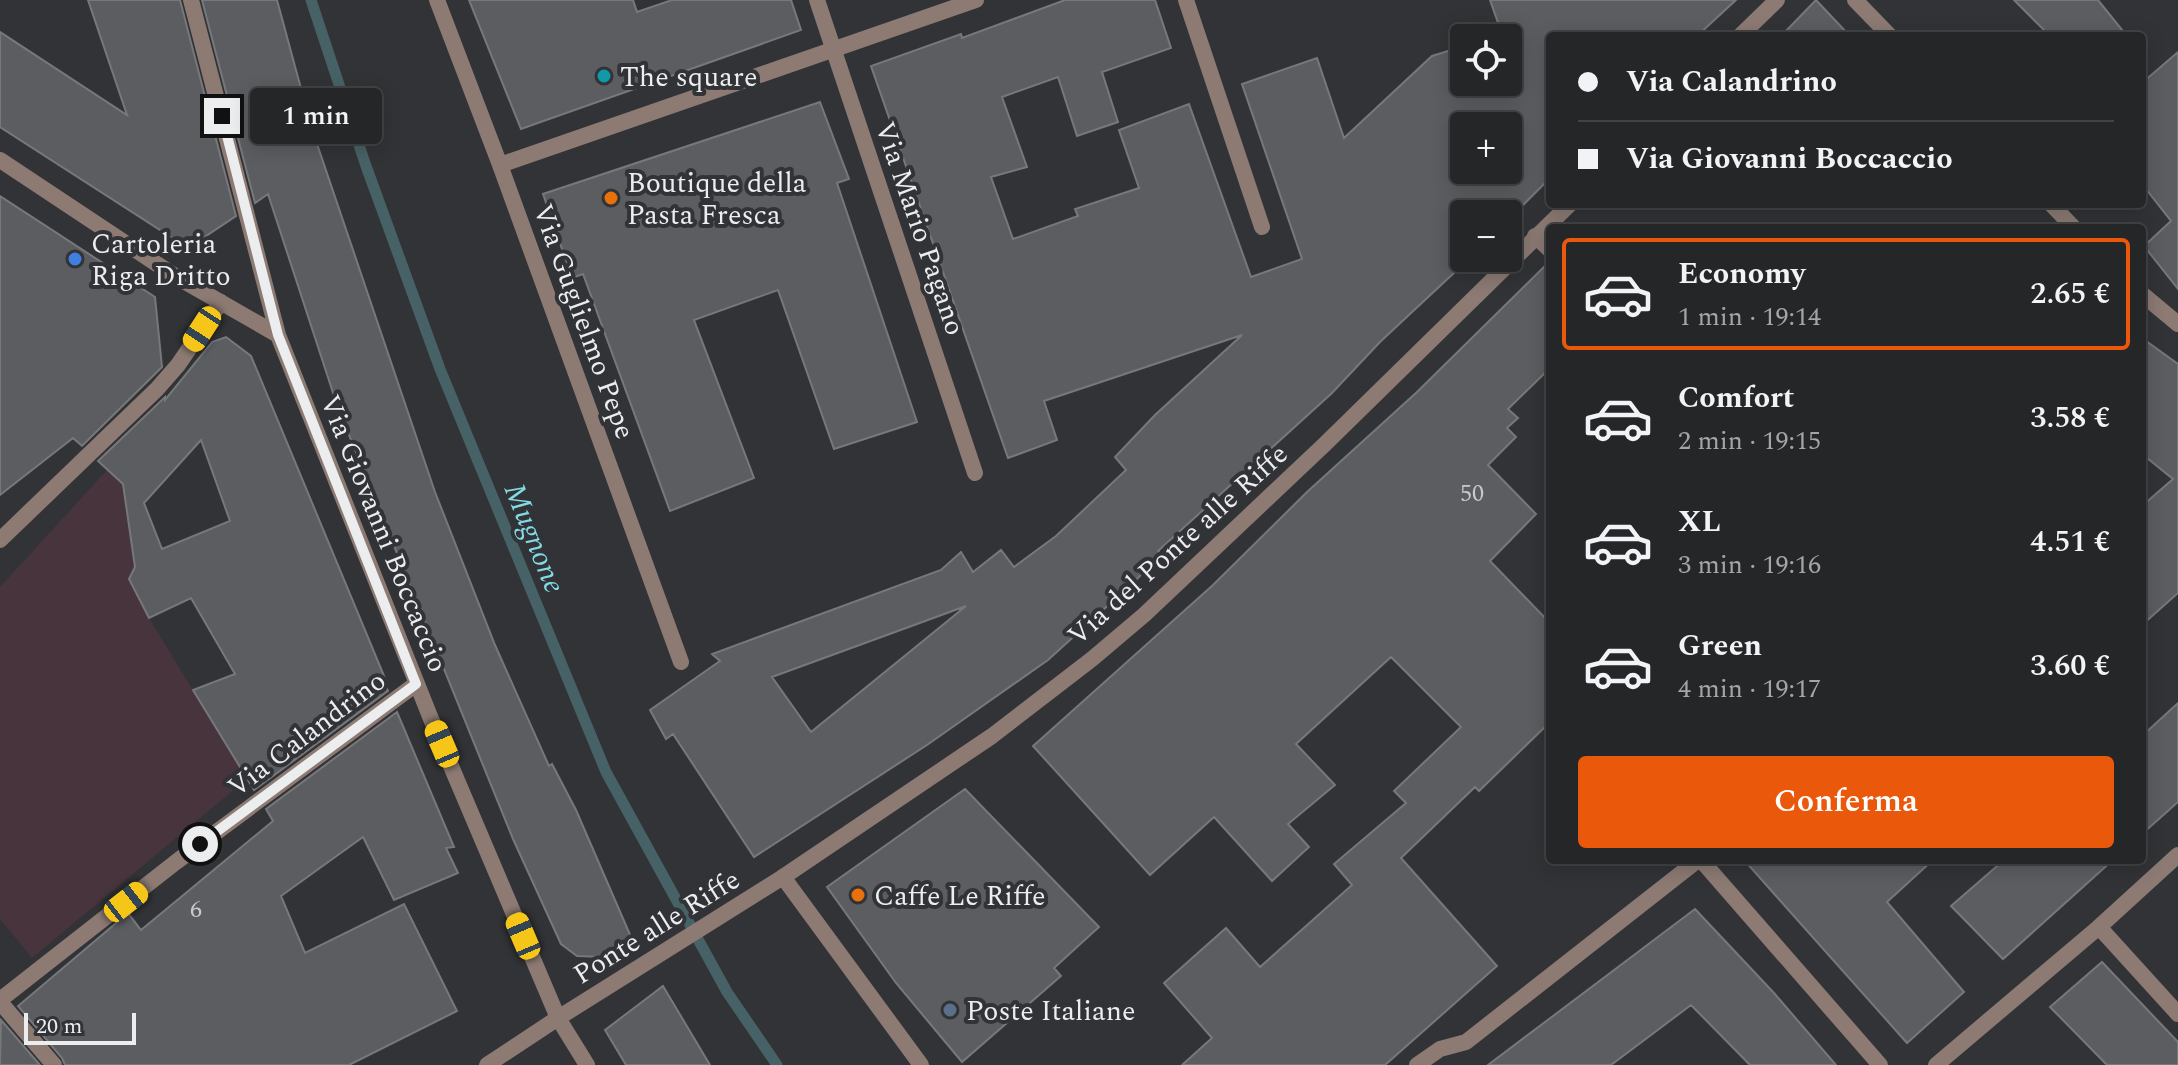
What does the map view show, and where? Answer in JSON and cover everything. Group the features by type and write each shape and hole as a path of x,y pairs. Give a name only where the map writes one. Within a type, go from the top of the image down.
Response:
{"street":[{"name":"Via Giovanni Boccaccio","path":"191,0 278,335 416,684 558,1018 587,1065"},
{"name":"Via Guglielmo Pepe","path":"437,0 681,662"},
{"name":"Via Mario Pagano","path":"817,0 975,473"},
{"path":"500,165 976,0"},
{"path":"1186,0 1262,227"},
{"path":"1744,32 1777,0"},
{"path":"1855,0 1886,32"},
{"path":"0,160 175,276 278,335"},
{"name":"Via del Ponte alle Riffe","path":"1548,224 1566,208"},
{"path":"2055,208 2070,224"},
{"name":"Via del Ponte alle Riffe","path":"783,877 992,736 1144,615 1325,444 1546,226"},
{"path":"1535,236 1546,246"},
{"path":"2146,297 2178,324"},
{"path":"0,540 157,389 178,365 221,302"},
{"name":"Via Calandrino","path":"0,1001 176,862 416,684"},
{"path":"1936,1065 2099,927 2178,855"},
{"path":"1417,1065 1440,1049 1466,1042 1695,864"},
{"path":"1704,864 1880,1065"},
{"path":"783,877 921,1065"},
{"name":"Ponte alle Riffe","path":"487,1065 783,877"},
{"path":"2099,927 2178,1014"},
{"path":"0,1001 54,1065"}],"shaded area":[{"path":"107,470 123,484 128,520 140,556 129,579 149,618 247,779 32,958 0,919 0,587"}],"building":[{"path":"88,0 180,0 236,216 188,248 0,127 0,32 127,115"},
{"path":"202,0 277,0 312,129 435,492 495,645 549,766 552,764 576,810 631,937 602,957 577,956 561,944 513,839 338,408 268,194 255,203"},
{"path":"469,0 633,0 637,12 672,0 791,0 801,30 521,129"},
{"path":"1065,0 1155,0 1171,48 1102,72 1118,122 1077,136 1058,77 1002,97 1027,167 991,177 1013,239 1078,216 1075,209 1139,188 1119,130 1189,104 1251,277 1302,259 1242,84 1317,58 1344,138 1432,56 1450,50 1450,96 1522,96 1522,24 1498,24 1490,0 1736,0 1701,32 1546,32 1546,182 1522,206 1522,200 1450,200 1450,272 1455,272 1380,342 1332,393 1158,551 1161,554 1136,580 1048,660 927,745 754,857 673,734 666,739 650,710 720,661 712,654 941,570 961,552 973,572 1001,550 1014,567 1056,536 1126,470 1115,457 1155,415 1242,335 1044,401 1057,440 1008,458 871,66 961,34 962,38","holes":["966,606 811,732 772,677 917,624"]},
{"path":"1816,0 1846,32 1785,32"},
{"path":"2014,0 2098,0 2124,32 2046,32"},
{"path":"2178,52 2178,289 2146,249 2146,244 2171,221 2146,189 2146,80"},
{"path":"820,102 849,179 837,183 917,422 834,449 778,290 694,320 754,478 670,511 583,274 572,278 543,194"},
{"path":"0,196 155,297 162,367 82,446 73,438 0,495"},
{"path":"1546,265 1546,372 1508,409 1518,418 1507,428 1516,437 1488,465 1536,514 1490,561 1546,619 1546,726 1479,791 1475,787 1401,858 1497,966 1385,1065 1182,1065 1212,1038 1164,983 1226,928 1260,967 1352,885 1334,864 1406,803 1394,791 1461,727 1391,657 1296,744 1335,785 1288,824 1309,847 1272,881 1214,817 1150,875 1033,746 1213,585 1307,492 1417,392"},
{"path":"226,337 251,356 388,691 254,790 193,690 235,674 191,598 149,618 129,579 135,567 123,484 98,461 165,397 165,400 212,342","holes":["201,440 230,521 162,549 144,503"]},
{"path":"2146,341 2178,364 2178,593 2146,621 2146,503 2173,479 2146,457"},
{"path":"2178,703 2178,802 2146,830 2146,732"},
{"path":"397,712 454,847 446,848 458,873 394,900 363,837 281,896 305,953 404,904 457,1011 349,1065 65,1065 18,1006 128,913 141,930 273,821 266,809"},
{"path":"965,789 1099,927 1054,968 1061,976 962,1062 896,983 827,887"},
{"path":"1748,864 1929,864 1887,902 1964,992 1907,1043"},
{"path":"1999,864 2109,864 2003,959 1951,906"},
{"path":"1695,909 1836,1065 1750,1065 1691,1005 1611,1065 1488,1065"},
{"path":"2102,962 2178,1042 2178,1065 2107,1065 2050,1007"},
{"path":"663,986 710,1065 626,1065 605,1030"},
{"path":"1,1020 40,1065 0,1065"}],"waterway":[{"name":"Mugnone","path":"311,0 366,166 440,369 606,772 727,992 777,1065"}],"place":[{"name":"The square","path":"604,76"},
{"name":"Boutique della Pasta Fresca","path":"611,198"},
{"name":"Cartoleria Riga Dritto","path":"75,259"},
{"name":"Caffe Le Riffe","path":"858,895"},
{"name":"Poste Italiane","path":"950,1010"}],"route":[{"path":"200,844 416,684 278,335 222,116"}]}
